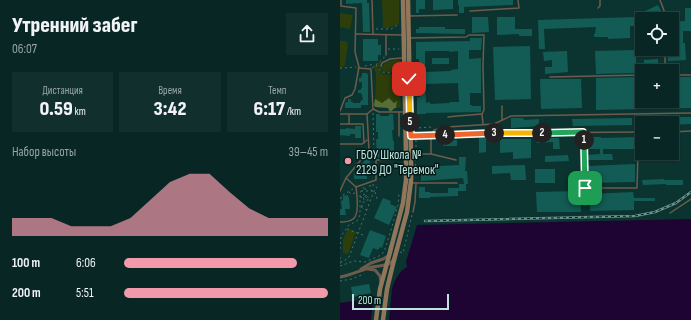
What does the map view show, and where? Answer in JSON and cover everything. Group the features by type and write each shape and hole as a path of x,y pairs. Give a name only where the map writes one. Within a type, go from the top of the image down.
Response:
{"main road":[{"path":"376,320 381,283 402,211 405,187 406,159 403,0"},
{"path":"383,320 387,289 413,183 411,154 408,0"}],"street":[{"path":"364,270 371,263 386,258 390,252 391,255 393,255 397,251"},
{"path":"340,277 371,267 386,266 394,260"},
{"path":"364,270 375,270 380,276 381,283"}],"lane":[{"path":"341,0 341,6 356,8 355,52 358,68 355,89 352,95 345,98 340,113 349,115 367,114 373,109"},
{"path":"372,0 373,34"},
{"path":"470,11 518,8 518,0"},
{"path":"598,8 600,6 600,0"},
{"path":"660,0 664,12"},
{"path":"408,16 457,15"},
{"path":"356,34 403,35"},
{"path":"386,35 386,55"},
{"path":"408,38 466,37 470,35 484,35 483,124"},
{"path":"381,66 382,63 390,59 404,58"},
{"path":"358,68 371,69 373,109"},
{"path":"550,77 635,75"},
{"path":"679,75 691,75"},
{"path":"502,106 502,120"},
{"path":"373,109 379,112 405,112"},
{"path":"399,112 400,136"},
{"path":"431,154 431,135 434,130 447,127 494,124 511,116 691,113"},
{"path":"356,187 376,180 375,159 369,150 367,114"},
{"path":"448,117 482,114"},
{"path":"349,115 349,124"},
{"path":"340,124 363,124 364,143"},
{"path":"679,132 691,131"},
{"path":"583,132 585,205"},
{"path":"411,136 500,133 635,132"},
{"path":"340,144 362,144 367,140"},
{"path":"340,191 346,178 369,150"},
{"path":"411,154 431,154 456,160"},
{"path":"375,159 406,159"},
{"path":"585,188 637,188 638,160"},
{"path":"340,222 350,221 356,217 356,187 346,178"},
{"path":"413,212 415,202 413,183 457,183"},
{"path":"670,213 691,199"}],"path":[{"path":"373,29 391,29 400,24"},
{"path":"391,49 399,49"},
{"path":"373,67 384,58"},
{"path":"376,64 382,72 400,74"},
{"path":"373,112 373,132"},
{"path":"416,121 416,129 434,127 434,130"},
{"path":"368,124 375,137 375,159"},
{"path":"416,140 416,150"},
{"path":"369,146 374,141"},
{"path":"415,172 416,158"},
{"path":"340,262 349,257 374,191 377,188 375,185 371,185 370,187 372,191"},
{"path":"340,248 341,236 349,225 357,221 360,215 360,191 365,186 365,192 363,195 365,200"},
{"path":"340,198 342,198 343,194 356,187"},
{"path":"360,191 374,191"},
{"path":"374,191 377,198"},
{"path":"348,192 351,194 356,193"},
{"path":"365,192 368,194 368,197"},
{"path":"340,257 340,266 354,261 365,262 382,254 386,249 398,205 399,193"},
{"path":"360,197 368,197"},
{"path":"361,207 365,200 369,200 368,197"},
{"path":"361,207 367,210"},
{"path":"403,253 413,212"},
{"path":"346,228 363,234"},
{"path":"340,281 352,279 364,270"}],"green space":[{"path":"382,0 399,0 399,24 388,28 383,28"},
{"path":"340,13 353,15 350,29 340,27"},
{"path":"340,41 346,41 348,44 345,65 342,67 340,67"},
{"path":"400,60 400,73 384,71 377,64 381,61 380,66 383,66 389,61"},
{"path":"376,65 383,74 400,75 399,95 401,108 396,108 397,102 382,104 375,99 376,73 373,66"},
{"path":"389,98 394,103 397,101 396,108 390,112 388,108 375,107 375,99 382,103"},
{"path":"348,229 356,232 348,254 343,253 343,239"}],"shaded area":[{"path":"691,219 691,320 340,320 340,303 367,299 392,287 396,278 407,267 406,262 417,225"}],"pier":[{"path":"395,276 392,289 389,320 371,320 374,294 391,286"}],"building":[{"path":"346,0 367,0 367,3 369,3 370,32 363,32 362,3 346,4"},
{"path":"416,0 425,0 425,9 419,9 419,13 416,13"},
{"path":"433,0 453,0 453,9 433,10"},
{"path":"458,0 513,0 513,5 464,7 464,13 459,13"},
{"path":"658,5 662,12 643,12"},
{"path":"685,8 691,8 691,31 683,31 683,43 685,43 686,60 668,61 668,56 679,56 679,21 685,21"},
{"path":"472,17 488,17 489,32 472,33"},
{"path":"497,17 515,17 515,29 532,29 532,36 519,36 519,34 497,35"},
{"path":"634,17 634,26 630,26 630,38 608,39 608,37 594,37 596,27 544,29 545,49 539,49 538,20"},
{"path":"419,27 465,29 465,34 416,33 416,29 419,29"},
{"path":"470,38 482,38 481,50 469,50 469,59 481,58 481,93 470,93 470,105 481,106 481,112 417,114 417,97 420,97 419,84 416,84 416,72 419,72 419,59 416,59 416,42 470,41","holes":["425,51 458,51 458,69 451,71 425,72","458,83 459,102 426,103 425,84"]},
{"path":"363,39 378,39 378,45 381,45 381,55 378,55 378,61 363,61"},
{"path":"530,46 531,99 495,100 493,47"},
{"path":"635,50 635,73 596,74 595,51"},
{"path":"567,51 568,72 545,74 545,67 552,67 552,60 544,61 543,52"},
{"path":"432,58 449,58 449,64 432,64"},
{"path":"658,59 658,64 644,64 644,60"},
{"path":"362,73 367,73 368,75 368,105 361,105 361,108 345,108 345,104 348,102 348,99 351,99 351,102 353,103 360,103 361,100 363,100 361,93 358,93 358,90 361,90 362,88 362,83 359,82 359,78 361,78"},
{"path":"635,77 635,108 679,108 679,77 691,77 691,108 596,110 596,78"},
{"path":"540,79 581,79 582,108 541,109"},
{"path":"376,114 380,114 380,116 389,116 389,114 393,114 394,130 392,130 394,157 390,157 390,155 377,157 376,139 378,139 378,132 376,132"},
{"path":"679,117 691,117 691,124 679,125"},
{"path":"511,118 523,118 524,120 539,119 539,126 511,128"},
{"path":"632,118 632,125 573,126 572,119"},
{"path":"355,126 361,126 361,138 355,138 355,134 350,134 350,136 340,135 340,129 355,129"},
{"path":"479,136 491,136 492,139 486,140 486,152 479,153"},
{"path":"587,137 635,137 635,149 603,149 603,154 612,154 613,160 587,160 586,155 600,154 600,149 587,149"},
{"path":"537,138 559,138 560,149 553,149 553,142 537,143"},
{"path":"500,139 531,139 531,158 513,159 513,152 500,153"},
{"path":"443,140 457,140 457,146 443,146"},
{"path":"568,155 569,161 545,162 545,156"},
{"path":"459,157 466,157 465,171 467,171 468,184 466,184 466,191 458,191 458,196 419,198 419,187 425,187 425,192 448,193 448,188 459,188 459,184 464,184 463,178 421,181 421,167 459,165"},
{"path":"365,158 369,158 370,160 371,172 367,172 367,179 354,179 354,174 358,171 362,171 362,164"},
{"path":"635,164 635,182 588,183 588,166"},
{"path":"525,165 526,180 511,180 510,173 492,174 492,166"},
{"path":"535,169 555,169 555,183 535,183"},
{"path":"642,180 683,180 683,185 643,185"},
{"path":"580,191 581,212 537,212 536,192"},
{"path":"633,192 634,198 655,198 655,201 634,201 634,210 590,211 590,194"},
{"path":"348,195 350,209 345,209 346,215 340,215 343,196"},
{"path":"383,198 391,201 390,204 397,207 389,225 374,218"},
{"path":"370,230 386,236 382,248 380,247 378,250 373,248 369,258 360,255"},
{"path":"369,284 371,293 353,297 351,287"}],"railway":[{"path":"425,221 635,216 655,212 676,203 691,192"}],"place":[{"name":"ГБОУ Школа № 2129 ДО \"Теремок\"","path":"348,161"}],"route":[{"path":"409,79 411,136 583,132 585,188"}]}
